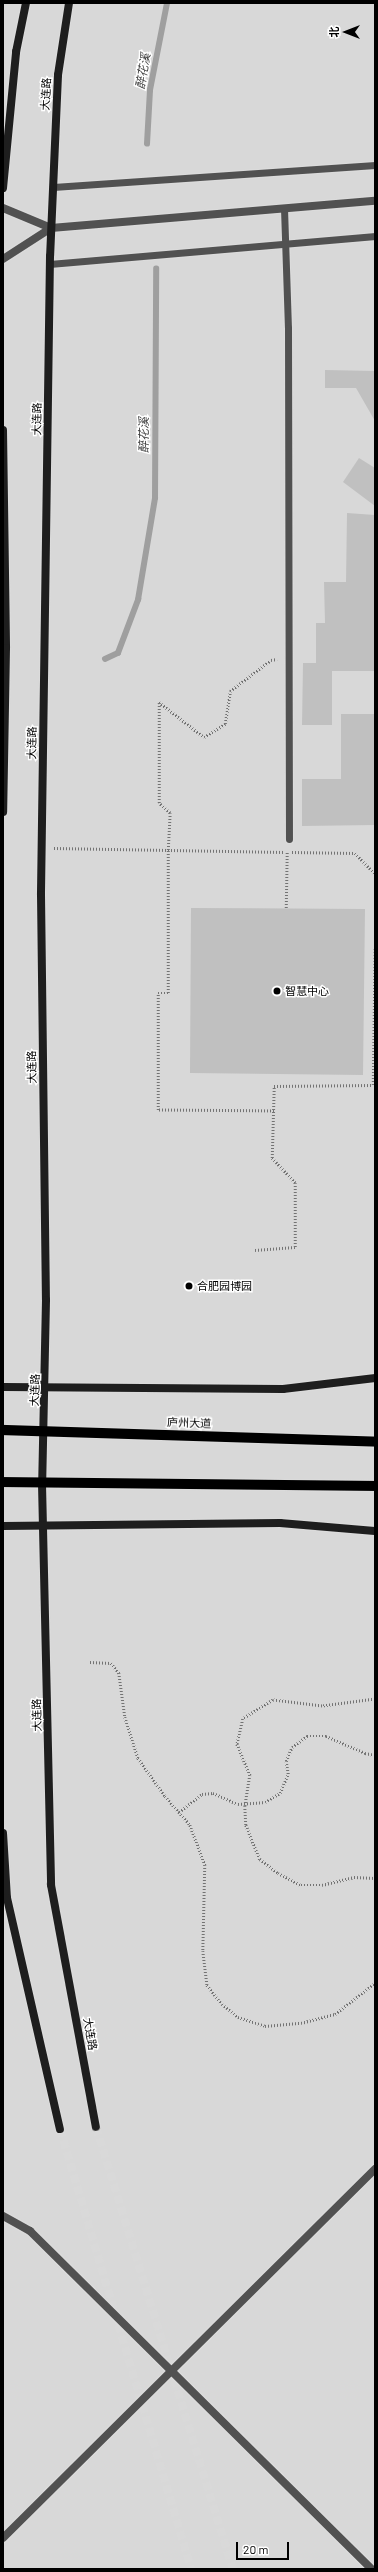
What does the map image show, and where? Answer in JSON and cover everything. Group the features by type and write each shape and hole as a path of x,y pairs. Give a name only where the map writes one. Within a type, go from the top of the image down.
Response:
{"main road":[{"path":"3,188 16,52 26,3"},
{"name":"大连路","path":"69,3 58,75 50,264 41,848 46,1388 42,1484 45,1524 51,1885 96,2127"},
{"path":"3,430 6,648 3,812"},
{"path":"3,1388 283,1389 375,1378"},
{"name":"庐州大道","path":"3,1430 44,1430 375,1442"},
{"path":"3,1482 42,1484 375,1486"},
{"path":"3,1526 45,1524 280,1523 375,1531"},
{"path":"3,1833 7,1898 60,2129"}],"street":[{"path":"3,208 51,228 375,201"},
{"path":"3,259 51,228"},
{"path":"3,2538 375,2169"},
{"path":"3,2216 30,2231 372,2569"}],"lane":[{"path":"53,187 375,165"},
{"path":"284,208 286,244 289,839"},
{"path":"50,264 375,236"}],"path":[{"path":"274,1111 158,1110 158,993 168,993 168,850 170,813 159,803 159,702 204,737 225,724 230,691 271,660 288,659"},
{"path":"41,848 355,853 375,874"},
{"path":"286,908 287,852"},
{"path":"255,1250 296,1247 296,1183 272,1158 274,1086 373,1086 375,948"},
{"path":"90,1662 111,1663 119,1673 125,1717 138,1758 190,1825 205,1865 203,1952 207,1985 222,2004 238,2017 266,2026 301,2023 335,2014 375,1983"},
{"path":"375,1699 322,1706 273,1700 243,1719 237,1744 250,1775 246,1802 246,1825 260,1859 278,1873 301,1885 322,1885 354,1877 375,1878"},
{"path":"179,1812 202,1794 213,1794 238,1804 246,1802 265,1802 280,1793 288,1774 286,1761 292,1748 307,1736 326,1736 365,1753 375,1755"}],"shaded area":[{"name":"合肥园博园","path":"3,3 375,3 375,2569 3,2569"}],"building":[{"path":"325,370 375,371 375,421 356,388 325,388"},
{"path":"359,458 375,468 375,506 343,482"},
{"path":"347,513 375,515 375,671 332,671 332,725 302,725 303,663 316,663 316,623 325,623 324,582 346,582"},
{"path":"341,714 375,714 375,825 302,826 302,779 341,779"},
{"name":"智慧中心","path":"191,908 365,909 363,1075 190,1073"}],"waterway":[{"name":"醉花溪","path":"147,144 150,90 167,3"},
{"name":"醉花溪","path":"105,659 118,653 138,600 155,498 156,269"}],"tunnel":[{"path":"96,2127 233,2569"},
{"path":"60,2129 191,2569"}],"place":[{"name":"智慧中心","path":"277,991"},
{"name":"合肥园博园","path":"189,1286"}]}
